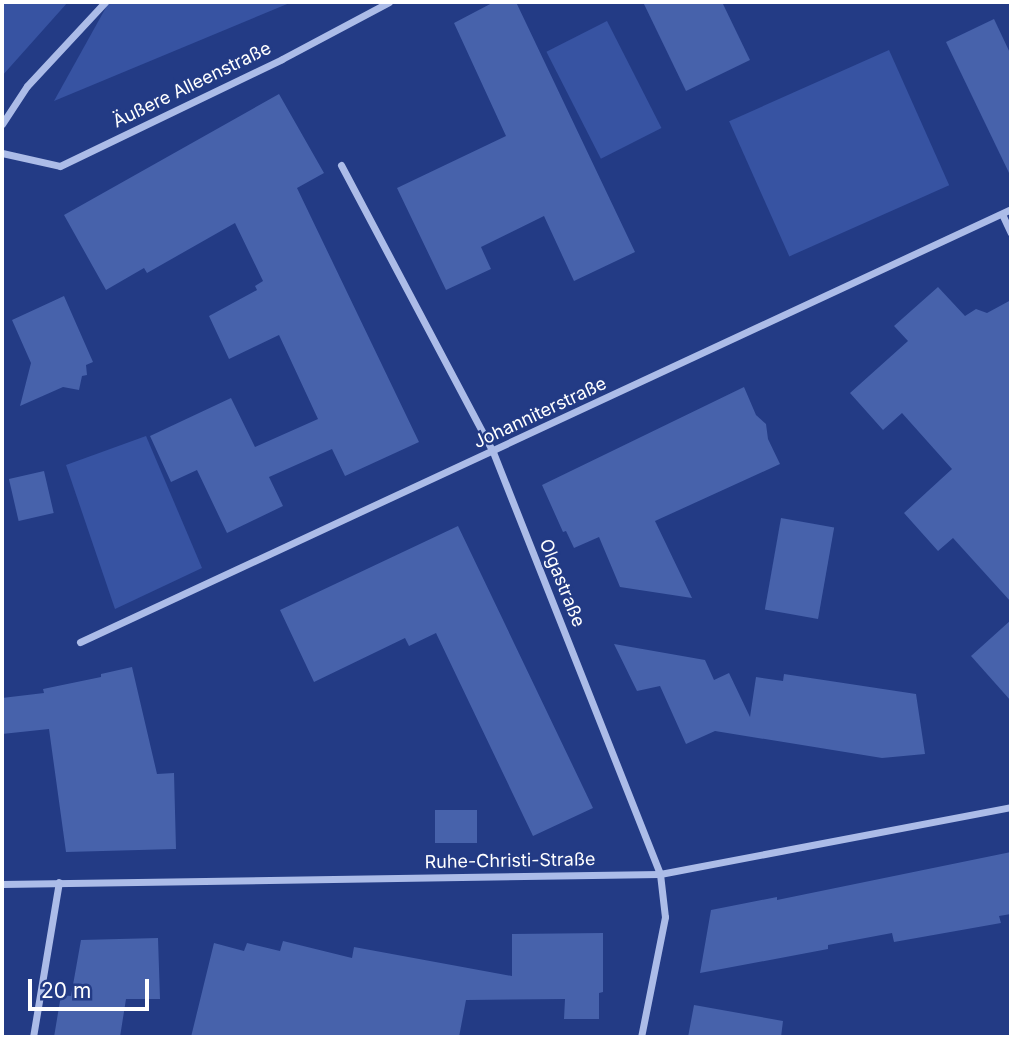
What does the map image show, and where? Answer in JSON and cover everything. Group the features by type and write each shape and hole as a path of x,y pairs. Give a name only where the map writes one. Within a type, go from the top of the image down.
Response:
{"street":[{"path":"2,124 27,86 105,2"},
{"name":"Äußere Alleenstraße","path":"2,153 60,166 282,59 389,2"},
{"name":"Olgastraße","path":"341,165 493,452 660,874 665,917 641,1037"},
{"name":"Johanniterstraße","path":"80,642 1011,209"},
{"path":"1002,214 1011,233"},
{"name":"Ruhe-Christi-Straße","path":"2,884 660,874 1011,807"},
{"path":"33,1037 59,882"}],"shaded area":[{"path":"2,2 68,2 2,76"},
{"path":"109,2 292,2 54,101"},
{"path":"607,21 661,128 601,159 546,52"},
{"path":"889,50 949,185 789,256 729,121"},
{"path":"146,436 202,568 115,609 66,465"}],"building":[{"path":"494,2 516,2 635,252 574,281 544,216 481,247 491,269 446,290 397,188 506,136 454,23"},
{"path":"643,2 722,2 750,60 686,91"},
{"path":"994,19 1011,55 1011,177 946,42"},
{"path":"279,94 324,173 297,188 419,442 345,476 332,449 269,477 283,506 227,533 197,470 171,482 150,436 231,398 255,447 318,419 279,335 229,359 209,316 257,290 255,286 263,281 235,223 147,273 144,268 106,290 64,215"},
{"path":"938,287 965,316 976,309 987,313 1011,300 1011,602 953,538 938,551 904,513 952,469 902,413 883,430 850,393 908,341 894,326"},
{"path":"64,296 93,362 86,365 87,375 82,376 79,390 63,387 20,406 31,363 12,320"},
{"path":"744,387 756,415 766,424 768,439 780,464 655,521 692,598 620,587 599,537 574,548 566,531 563,532 542,485"},
{"path":"44,471 54,513 19,521 9,479"},
{"path":"781,518 834,527 818,619 765,610"},
{"path":"458,526 593,808 533,836 436,633 409,646 405,638 314,682 280,610"},
{"path":"1011,620 1011,701 971,656"},
{"path":"614,644 705,660 714,680 729,673 750,717 756,677 783,681 784,674 916,694 925,754 882,758 715,731 686,744 660,686 637,691"},
{"path":"132,667 157,774 174,773 176,849 66,852 49,729 2,734 2,698 44,693 43,689 101,677 101,674"},
{"path":"435,810 477,810 477,843 435,843"},
{"path":"1011,852 1011,914 999,916 1001,923 894,942 892,933 828,945 828,949 700,973 711,910 777,897 777,900"},
{"path":"603,933 603,992 599,993 599,1019 564,1019 565,999 466,1000 459,1037 191,1037 214,943 244,951 247,943 280,951 283,941 352,958 354,947 512,976 512,934"},
{"path":"158,938 160,999 126,999 120,1037 54,1037 61,995 71,996 81,940"},
{"path":"694,1005 783,1021 781,1037 688,1037"}]}
